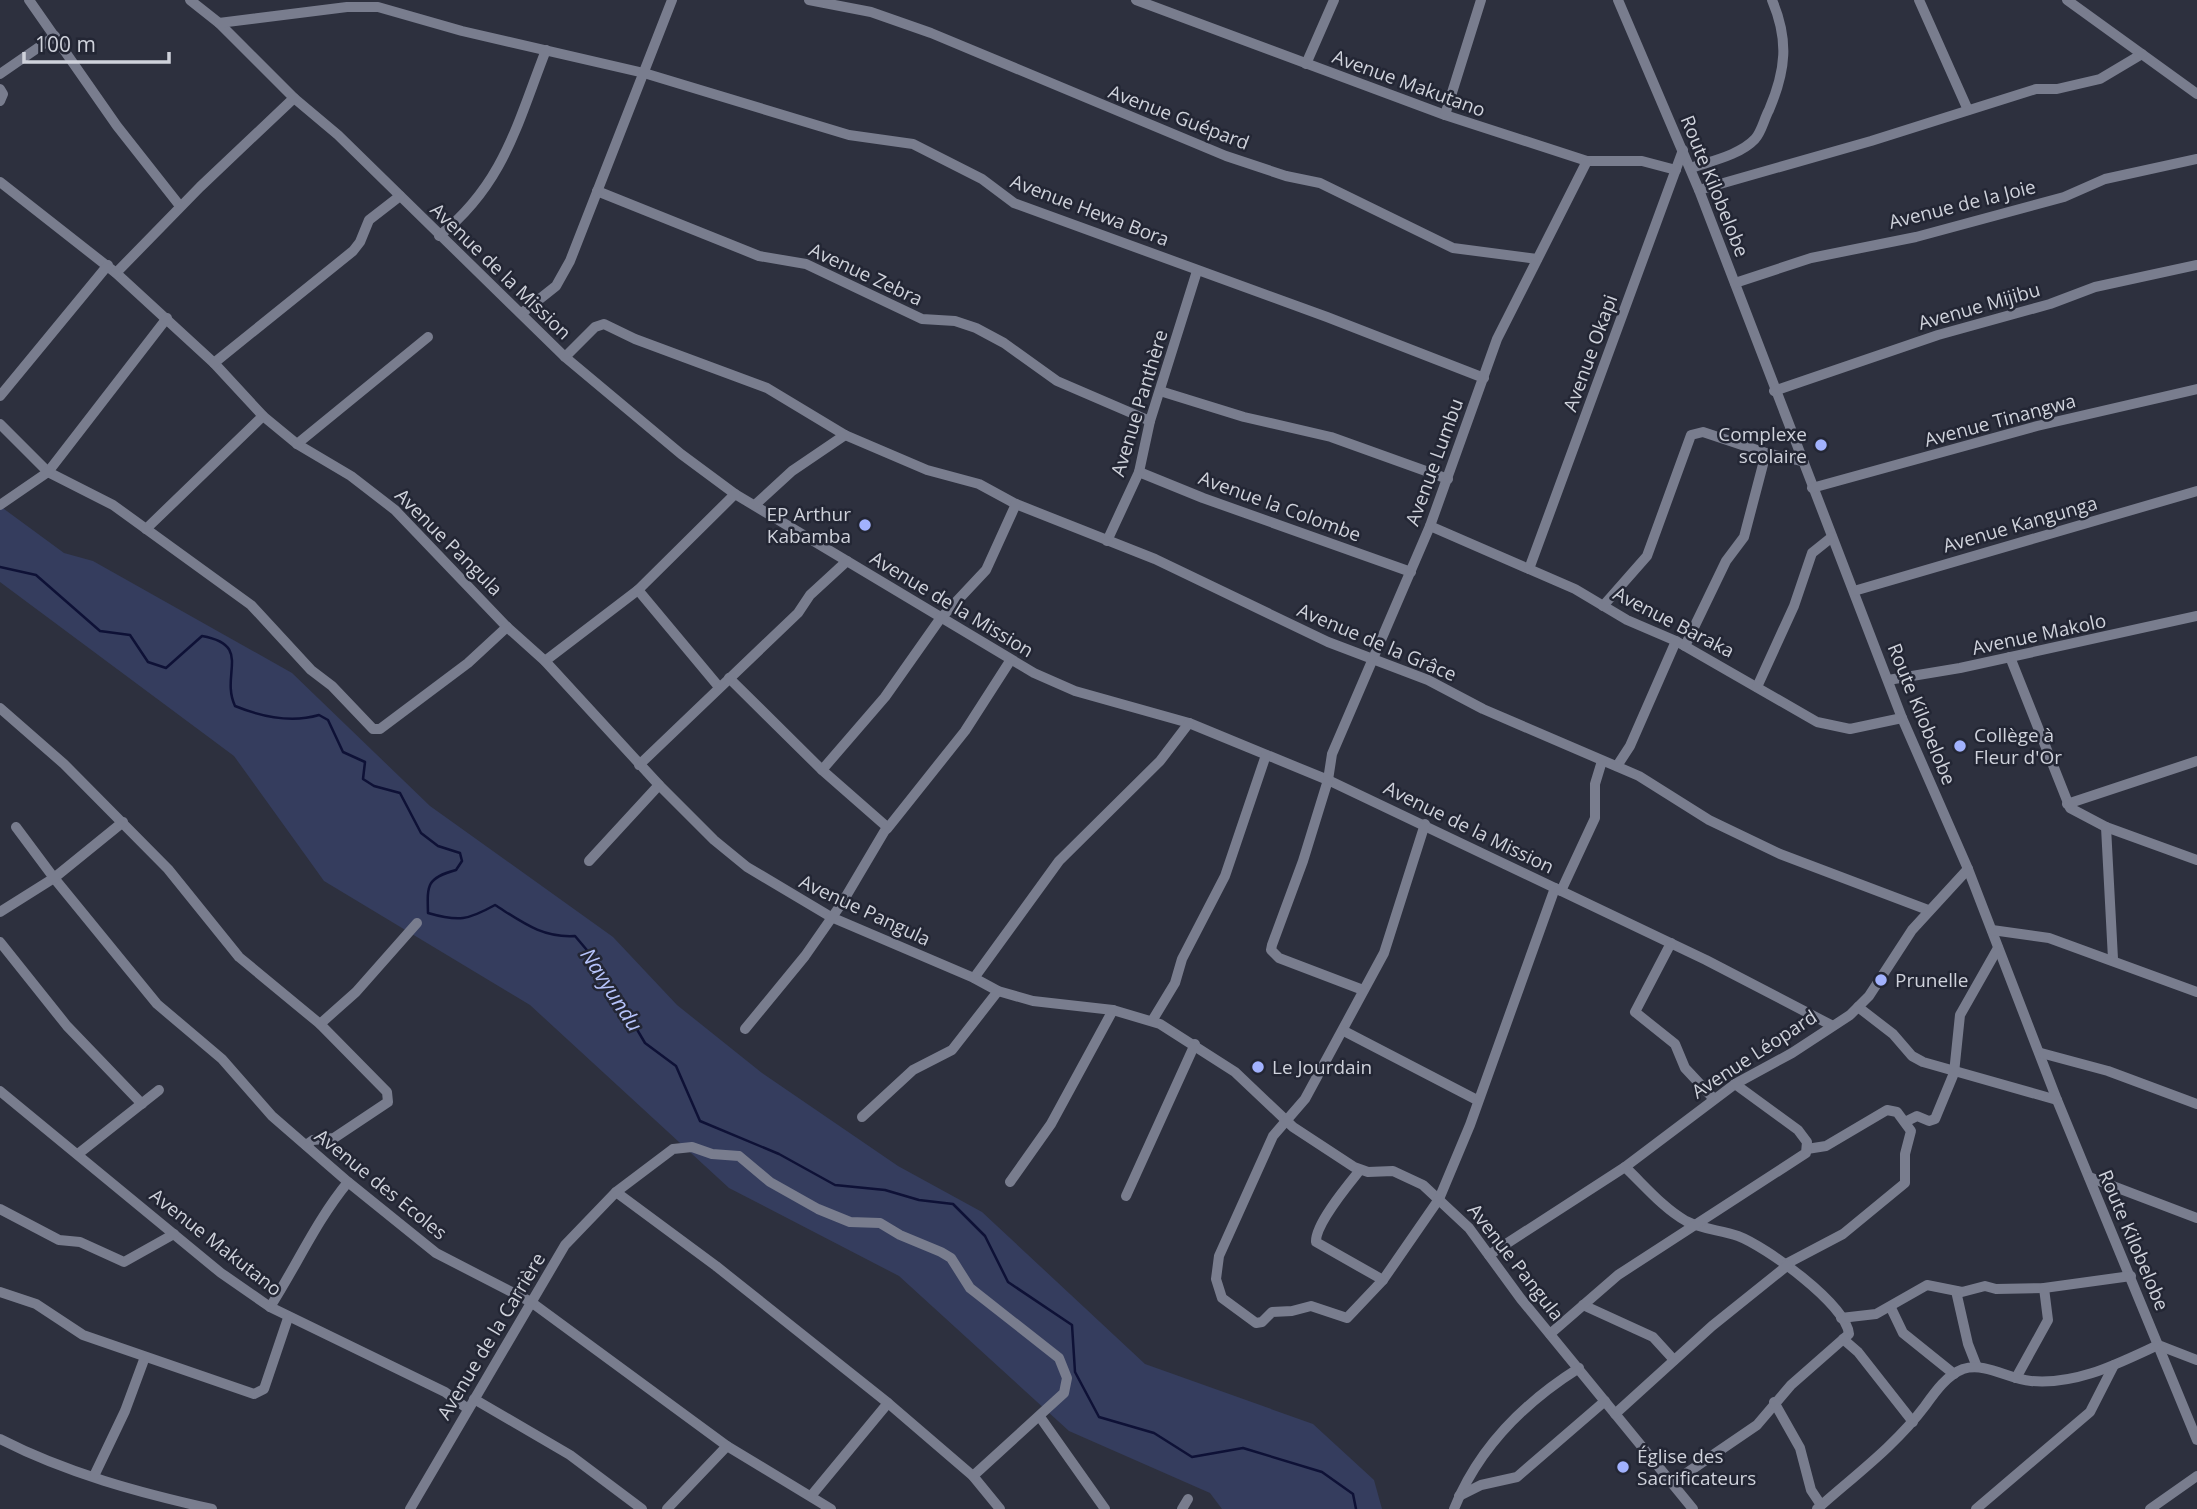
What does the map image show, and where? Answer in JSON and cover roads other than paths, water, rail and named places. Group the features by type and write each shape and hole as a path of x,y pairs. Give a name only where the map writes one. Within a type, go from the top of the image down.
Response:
{"street":[{"path":"29,0 117,126 180,206"},
{"name":"Avenue de la Mission","path":"190,0 219,23 294,98 338,135 565,357 652,431 735,494 1010,661 1075,691 1189,723 1328,779 1671,943 1831,1025"},
{"path":"522,313 540,301 561,279 673,0"},
{"name":"Avenue Guépard","path":"808,0 871,12 931,33 1226,156 1335,188 1453,248 1537,259"},
{"name":"Avenue Makutano","path":"1136,0 1445,115 1587,162 1642,161 1676,170"},
{"path":"1170,12 1175,0"},
{"path":"1306,64 1334,0"},
{"path":"1445,115 1481,0"},
{"name":"Route Kilobelobe","path":"1618,0 1699,190 1774,391 1902,718 1968,870 2057,1100 2197,1440"},
{"path":"1690,168 1744,147 1761,129 1777,88 1786,51 1784,32 1772,0"},
{"path":"1919,0 1968,110"},
{"path":"2067,0 2197,94"},
{"name":"Avenue Hewa Bora","path":"219,23 364,6 644,73 849,135 913,144 982,179 1014,203 1031,207 1483,378"},
{"path":"0,74 55,36"},
{"path":"439,236 486,189 516,127 547,50"},
{"path":"1699,190 2036,89 2057,89 2100,79 2142,54"},
{"path":"0,89 3,94 0,101"},
{"path":"2,391 112,269 294,98"},
{"name":"Avenue Okapi","path":"1529,569 1683,150"},
{"name":"Avenue de la Joie","path":"1735,283 1811,258 1916,237 2064,197 2105,179 2197,159"},
{"name":"Avenue Lumbu","path":"1363,990 1279,958 1270,950 1304,861 1328,779 1332,754 1430,526 1497,339 1587,162"},
{"name":"Avenue Pangula","path":"0,181 112,269 167,318 263,416 297,443 351,476 395,510 507,627 545,661 639,765 714,840 747,867 831,917 974,978 998,992 1033,1001 1113,1010 1152,1021 1195,1044 1235,1072 1284,1120 1360,1170 1397,1172 1423,1185 1464,1221 1550,1334 1693,1509"},
{"name":"Avenue Zebra","path":"597,191 760,256 806,264 922,319 955,321 976,328 1004,343 1057,382 1150,421"},
{"path":"214,363 353,251 360,243 369,220 400,195"},
{"name":"Avenue Mijibu","path":"1774,391 1938,335 2050,304 2095,288 2197,265"},
{"name":"Avenue Panthère","path":"1107,541 1139,472 1150,421 1198,271"},
{"path":"0,505 48,472 167,318"},
{"name":"Avenue de la Grâce","path":"565,357 595,327 604,324 635,339 767,388 845,435 927,470 979,484 1016,503 1154,559 1328,642 1428,680 1483,709 1617,766 1709,820 1780,855 1928,910"},
{"path":"297,443 428,337"},
{"name":"Avenue Tinangwa","path":"1812,488 2036,426 2197,389"},
{"path":"1160,391 1244,417 1331,438 1448,479"},
{"path":"146,529 263,416"},
{"path":"0,425 48,472 94,494 251,605 311,670 332,686 373,729 380,729 428,694 507,627"},
{"path":"1603,606 1647,556 1691,435 1703,432 1766,453 1802,461"},
{"path":"755,505 792,471 845,435"},
{"path":"1617,766 1630,746 1680,643 1726,561 1744,537 1766,453"},
{"name":"Avenue la Colombe","path":"1139,472 1203,498 1411,572"},
{"name":"Avenue Kangunga","path":"1854,591 2197,491"},
{"path":"545,661 638,590 735,494"},
{"path":"822,770 885,697 940,619 986,570 1016,503"},
{"name":"Avenue Baraka","path":"1430,526 1529,569 1680,643 1817,722 1839,729 1860,728 1902,718"},
{"path":"1757,687 1794,606 1812,553 1832,537"},
{"path":"639,765 847,561"},
{"path":"638,590 719,687"},
{"name":"Avenue Makolo","path":"1888,680 2010,657 2197,616"},
{"path":"2010,657 2067,804 2073,811 2106,827 2197,860"},
{"path":"745,1029 805,956 887,829 965,731 1010,661"},
{"path":"729,678 822,770 884,823 887,829"},
{"path":"0,708 64,764 122,822 167,869 239,957 320,1024 368,1070 390,1099 334,1138 313,1140 306,1145"},
{"path":"974,978 1059,861 1145,777 1176,744 1189,723"},
{"path":"1152,1021 1175,983 1182,959 1225,876 1266,755"},
{"path":"1425,824 1386,948 1344,1031 1305,1099 1284,1120 1266,1149 1222,1249 1216,1272 1217,1289 1222,1298 1256,1324 1272,1312 1292,1311 1308,1305 1347,1318 1383,1280 1439,1199 1558,889 1595,818 1595,785 1602,761"},
{"path":"2067,804 2197,761"},
{"path":"589,861 659,785"},
{"path":"0,912 54,878 122,822"},
{"name":"Avenue des Ecoles","path":"16,827 157,1004 222,1059 272,1116 348,1182 436,1253 531,1302 727,1446 831,1509"},
{"path":"2106,827 2113,960"},
{"name":"Avenue Léopard","path":"1489,1255 1625,1167 1713,1098 1841,1021 1858,1007 1928,910 1968,870"},
{"path":"320,1024 356,992 417,923"},
{"path":"1992,930 2038,935 2197,992"},
{"path":"0,942 67,1026 142,1104"},
{"path":"1671,943 1635,1012 1675,1044 1685,1068 1713,1098"},
{"path":"1906,1121 1917,1116 1933,1121 1954,1073 1960,1015 1998,948"},
{"path":"862,1116 913,1070 952,1050 998,992"},
{"path":"1858,1007 1893,1034 1912,1056 1954,1073 2057,1100"},
{"path":"1010,1182 1057,1114 1113,1010"},
{"path":"1344,1031 1477,1100"},
{"path":"1126,1196 1195,1044"},
{"path":"2041,1053 2108,1071 2197,1104"},
{"path":"1735,1084 1798,1130 1807,1142 1807,1149"},
{"path":"78,1154 159,1090"},
{"name":"Avenue Makutano","path":"0,1091 221,1273 270,1307 570,1455 642,1509"},
{"path":"1550,1334 1618,1275 1795,1162 1807,1149 1826,1146 1883,1111 1897,1112 1906,1121 1911,1131 1905,1154 1905,1183 1843,1234 1787,1264 1615,1414"},
{"name":"Avenue de la Carrière","path":"410,1509 565,1245 616,1192 673,1149 692,1147 712,1154 732,1154 749,1162 770,1182 818,1209 850,1222 880,1223 951,1258 970,1288 1059,1358 1067,1378 1064,1393 1040,1417"},
{"path":"1625,1167 1673,1212 1694,1225 1740,1237 1787,1264 1841,1318 1849,1334 1774,1402 1757,1425 1672,1483"},
{"path":"1360,1170 1326,1218 1317,1233 1316,1242 1383,1280"},
{"path":"2089,1177 2197,1218"},
{"path":"270,1307 303,1255 318,1221 348,1182"},
{"path":"616,1192 785,1319 888,1403 973,1476 1000,1509"},
{"path":"0,1209 60,1240 80,1242 124,1262 174,1234"},
{"path":"1841,1318 1869,1317 1891,1308 1920,1287 1934,1285 1956,1290 1985,1286 1996,1289 2044,1288 2131,1276"},
{"path":"2016,1378 2048,1320 2044,1288"},
{"path":"1956,1290 1968,1344 1977,1367"},
{"path":"0,1292 36,1304 83,1335 259,1394 264,1389 288,1318"},
{"path":"1583,1305 1653,1337 1674,1360"},
{"path":"1891,1308 1903,1333 1954,1374"},
{"path":"1843,1339 1858,1352 1913,1422"},
{"path":"1774,1402 1800,1448 1811,1490 1819,1507 1913,1422 1937,1390 1954,1374 1977,1367 2016,1378 2062,1380 2084,1377 2158,1345 2197,1360"},
{"path":"94,1476 125,1411 145,1357"},
{"path":"1976,1509 2090,1412 2113,1365"},
{"path":"1454,1509 1486,1448 1552,1385 1579,1368"},
{"path":"1459,1496 1481,1485 1517,1477 1605,1401"},
{"path":"811,1496 888,1403"},
{"path":"973,1476 1040,1417 1105,1509"},
{"path":"0,1439 42,1459 149,1495 210,1509"},
{"path":"667,1509 727,1446"},
{"path":"2150,1509 2197,1476"}],"waterway":[{"name":"Navyundu","path":"0,567 36,575 100,631 130,635 148,662 166,668 202,636 217,640 227,646 231,654 231,694 235,706 277,718 298,719 319,715 328,720 343,752 365,762 363,779 374,786 400,793 421,833 438,846 460,853 462,861 456,870 439,876 431,884 428,913 448,918 463,918 495,905 542,932 575,936 597,962 645,1043 676,1066 700,1121 779,1154 835,1185 885,1190 919,1200 953,1204 985,1236 1008,1282 1072,1325 1075,1372 1099,1417 1154,1433 1192,1457 1243,1448 1322,1472 1353,1494 1356,1509"}],"place":[{"name":"Complexe scolaire","path":"1821,445"},
{"name":"EP Arthur Kabamba","path":"865,525"},
{"name":"Collège à Fleur d'Or","path":"1960,746"},
{"name":"Prunelle","path":"1881,980"},
{"name":"Le Jourdain","path":"1258,1067"},
{"name":"Église des Sacrificateurs","path":"1623,1467"}]}
